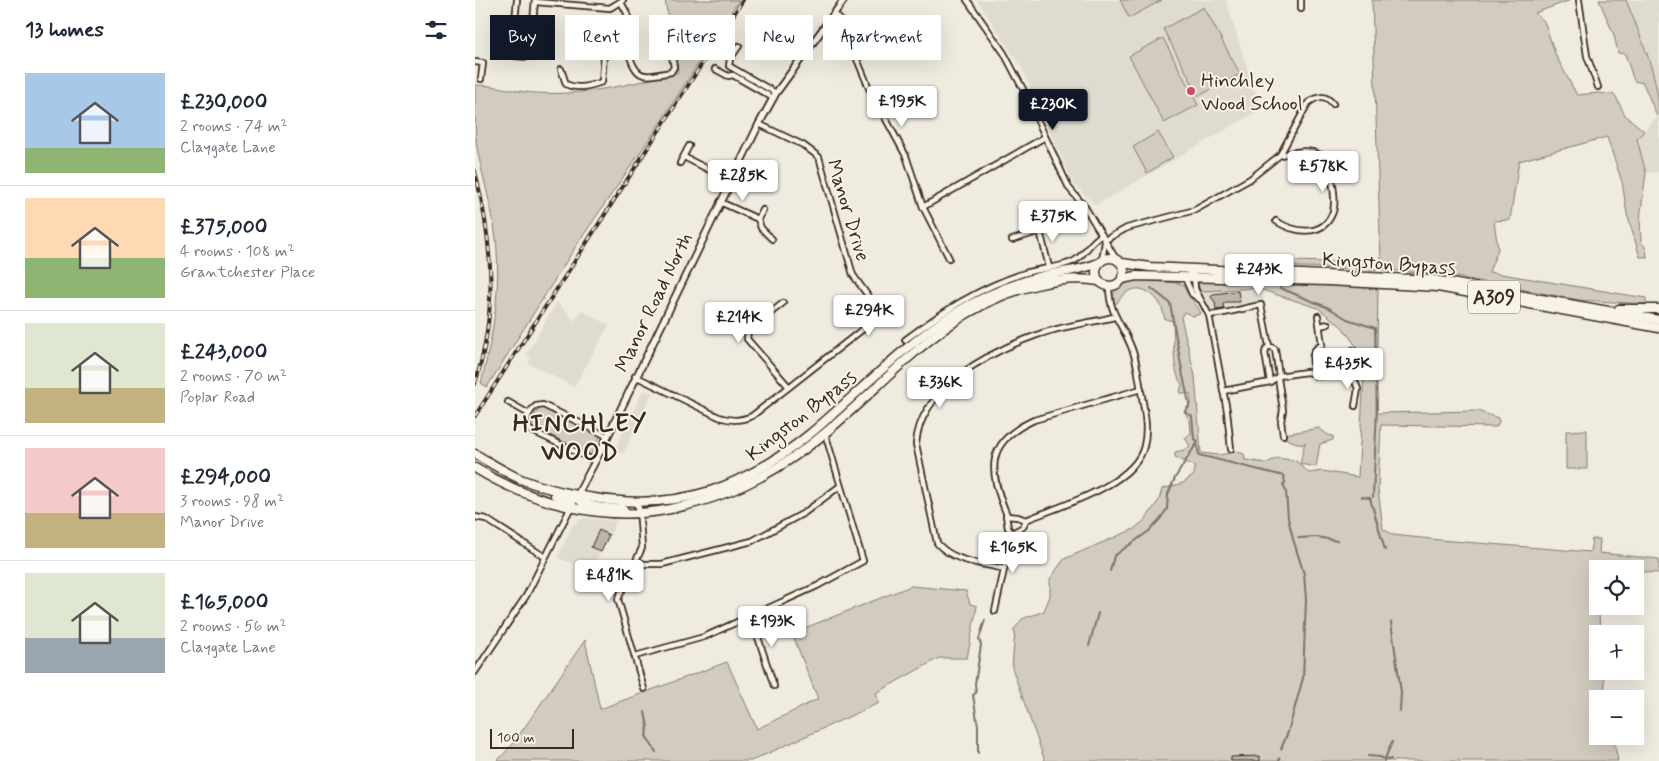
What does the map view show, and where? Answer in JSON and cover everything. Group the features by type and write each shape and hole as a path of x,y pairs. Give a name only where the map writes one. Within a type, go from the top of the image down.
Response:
{"highway":[{"path":"1109,257 1119,261 1124,274 1118,284 1109,286 1099,281 1095,271 1100,262 1109,257"},
{"name":"Kingston Bypass","path":"1119,261 1160,268 1434,280 1592,307"},
{"name":"Kingston Bypass","path":"475,454 517,477 577,496 635,503 661,502 702,495 748,477 782,455 810,434 908,349 950,316 979,299 1009,286 1100,262"},
{"name":"Kingston Bypass","path":"1122,279 1136,276 1328,281 1438,287 1659,328"},
{"name":"Kingston Bypass","path":"475,468 513,488 571,507 611,513 639,513 683,506 730,493 773,471 796,455 935,336 979,306 1023,288 1051,281 1087,279 1099,281"},
{"path":"1592,307 1659,320"},
{"name":"A309","path":"1592,307 1659,310"},
{"path":"517,477 540,490 567,499 570,501 571,507"},
{"path":"577,496 584,503 639,513"}],"street":[{"path":"517,0 512,52 515,56 527,57 530,54 535,1 610,8 622,2 628,15"},
{"path":"583,0 583,6"},
{"name":"Manor Road North","path":"571,507 759,124 775,95 844,0"},
{"path":"967,0 1012,67 1069,188 1085,207 1119,261"},
{"path":"1301,0 1301,9"},
{"path":"1579,0 1587,56 1598,87"},
{"path":"834,12 839,17 869,88 906,156 923,207 949,258"},
{"path":"739,46 730,59 729,66 775,95"},
{"path":"561,69 566,84 572,88 590,86 602,82 604,60"},
{"path":"631,60 638,74 645,77 671,72 674,67 673,60"},
{"path":"475,62 483,63 481,80"},
{"path":"715,69 728,76 733,75 775,95"},
{"path":"1100,262 1105,241 1127,228 1195,210 1250,179 1280,155 1301,114 1309,103 1323,96 1328,98 1333,104"},
{"name":"Manor Drive","path":"635,376 719,418 742,420 753,416 871,322 877,315 876,307 853,275 819,157 803,144 759,124"},
{"path":"923,207 1045,137"},
{"path":"680,164 689,146"},
{"path":"1276,221 1286,227 1310,231 1321,227 1329,220 1333,213 1334,202 1329,166 1326,160 1318,154 1307,151 1280,155"},
{"path":"683,157 731,181"},
{"path":"720,202 758,219 761,228 772,239"},
{"path":"758,219 763,210"},
{"path":"1037,223 1049,267"},
{"path":"1012,240 1039,231"},
{"path":"905,340 943,311 983,288 1027,272 1074,261 1095,239 1102,235"},
{"path":"1160,268 1172,271 1193,272 1195,289 1209,315 1227,411 1231,449"},
{"path":"1185,278 1192,294 1202,301"},
{"path":"1007,515 1026,520 1104,488 1114,483 1132,468 1144,447 1147,429 1141,389 1132,348 1110,304 1109,286"},
{"path":"783,303 748,331 747,339 789,387"},
{"path":"1209,315 1261,305 1269,346"},
{"path":"1314,373 1313,355 1315,349 1322,345 1318,316"},
{"path":"1004,569 954,557 943,550 937,543 916,444 917,432 921,421 931,405 950,383 983,360 1009,346 1038,335 1115,317"},
{"path":"1320,326 1328,324"},
{"path":"1269,346 1275,349 1283,410 1281,421 1283,435"},
{"path":"1269,346 1265,349 1265,353 1270,382"},
{"path":"1353,350 1351,371 1356,379 1358,389 1355,406"},
{"path":"1223,390 1270,382 1278,377 1306,372 1314,373 1316,376 1351,371"},
{"path":"1012,533 1008,528 1007,515 1002,502 995,469 995,457 1005,437 1020,426 1034,420 1141,389"},
{"path":"509,402 529,414"},
{"path":"595,461 530,430 527,425 529,414 536,406 543,405 607,436"},
{"path":"635,656 704,637 817,586 863,561 825,432"},
{"path":"637,561 644,564 662,564 752,542 804,513 840,486"},
{"path":"635,503 639,508 642,548 618,599 643,689"},
{"path":"475,672 525,596 571,507"},
{"path":"475,517 486,519 545,557"},
{"path":"995,611 1012,533 1023,527 1026,520"},
{"path":"751,616 774,686"}],"shaded area":[{"path":"665,0 739,0 729,15 668,15"},
{"name":"Hinchley Wood School","path":"977,0 1226,0 1253,87 1263,108 1096,205 1074,185 1021,67"},
{"path":"1120,0 1162,0 1129,18"},
{"path":"1372,0 1571,0 1535,13 1544,21 1556,56 1577,95 1598,93 1615,95 1625,115 1644,131 1637,139 1646,173 1640,219 1641,242 1646,248 1647,257 1640,257 1627,214 1622,182 1607,137 1519,161 1510,220 1494,221 1498,249 1489,272 1646,298 1646,304 1579,300 1452,276 1389,270 1247,265 1242,260 1381,263"},
{"path":"1599,0 1626,0 1643,42 1656,85 1659,114 1657,116 1643,83 1634,81 1625,54 1618,53 1614,35"},
{"path":"1626,0 1659,0 1659,172 1646,173 1637,139 1658,115"},
{"path":"1204,7 1240,74 1199,96 1163,29"},
{"path":"1163,38 1198,105 1164,123 1129,56"},
{"path":"676,60 700,60 578,243 487,387 481,383 494,318 498,268 494,223 476,142 475,85 536,93 572,93 626,85 678,72"},
{"path":"1158,132 1173,157 1147,173 1133,147"},
{"path":"1135,280 1179,283 1184,286 1201,314 1193,316 1184,312 1181,317 1195,376 1201,453 1219,455 1237,452 1244,454 1245,460 1266,463 1278,458 1296,461 1309,473 1322,471 1358,477 1365,358 1342,327 1318,308 1262,290 1261,288 1200,291 1198,284 1202,282 1378,287 1376,413 1478,411 1498,418 1499,422 1496,427 1381,425 1378,489 1383,529 1393,535 1590,552 1592,539 1600,539 1599,553 1659,559 1659,573 1644,572 1644,560 1589,560 1589,615 1599,615 1600,625 1589,625 1589,680 1604,680 1605,690 1589,690 1589,745 1615,745 1618,761 1045,761 1012,668 1015,631 1013,631 1022,619 1044,611 1050,596 1050,579 1064,559 1134,529 1145,520 1159,500 1162,489 1183,483 1194,475 1195,466 1175,457 1175,452 1185,450 1190,446 1185,438 1191,433 1190,421 1184,411 1191,403 1190,394 1180,393 1182,384 1175,364 1173,321 1165,319 1160,304 1150,293 1144,290 1139,289 1127,292 1117,303 1113,304 1111,296 1128,282"},
{"path":"1261,288 1264,302 1211,313 1205,296 1200,291"},
{"path":"557,302 575,321 581,310 609,325 574,387 528,363 531,358 526,355"},
{"path":"643,390 652,393 623,454 614,451"},
{"path":"545,408 601,435 591,455 537,429 533,424 534,415 540,409"},
{"path":"1319,428 1328,435 1333,436 1333,440 1320,444 1316,467 1300,464 1305,442 1302,445 1284,438 1285,434"},
{"path":"1587,430 1587,469 1566,469 1566,431"},
{"path":"586,518 617,521 591,570 557,558 573,525 579,520"},
{"path":"911,586 966,591 970,604 977,606 967,658 939,658 876,693 879,703 751,761 497,761 513,744 585,640 600,709 727,662 757,729 818,699 792,633"}],"building":[{"path":"1238,291 1240,302 1226,302 1223,304 1224,309 1216,310 1215,302 1211,297 1213,294"},
{"path":"599,530 609,535 601,552 591,547"},
{"path":"1260,756 1260,761 1231,761 1231,757"}],"waterway":[{"path":"1110,571 1114,556 1149,531 1167,509 1168,494 1175,478 1198,441 1194,439 1192,416 1185,412 1189,407 1189,403 1170,303 1151,288"},
{"path":"1280,288 1329,308 1347,319 1375,328 1377,409 1373,497"},
{"path":"1197,443 1199,455 1284,476 1285,484 1283,484 1286,492 1288,518 1304,574 1306,599 1303,678 1288,732 1281,749"},
{"path":"1362,497 1370,498 1385,550"},
{"path":"1298,538 1318,537 1337,541"},
{"path":"1089,646 1098,613"},
{"path":"978,753 978,726 973,695 976,693 975,684 981,645 979,639 985,620"},
{"path":"1391,622 1401,692 1400,711"},
{"path":"645,712 648,727 646,736 656,752"},
{"path":"1384,761 1392,742"},
{"path":"1368,756 1387,760 1391,759"}],"railway":[{"path":"475,416 743,0"},
{"path":"475,171 486,225 490,278 487,330 475,384"}],"place":[{"name":"Hinchley Wood School","path":"1191,91"}],"district":[{"name":"HINCHLEY WOOD","path":"580,436"}]}
